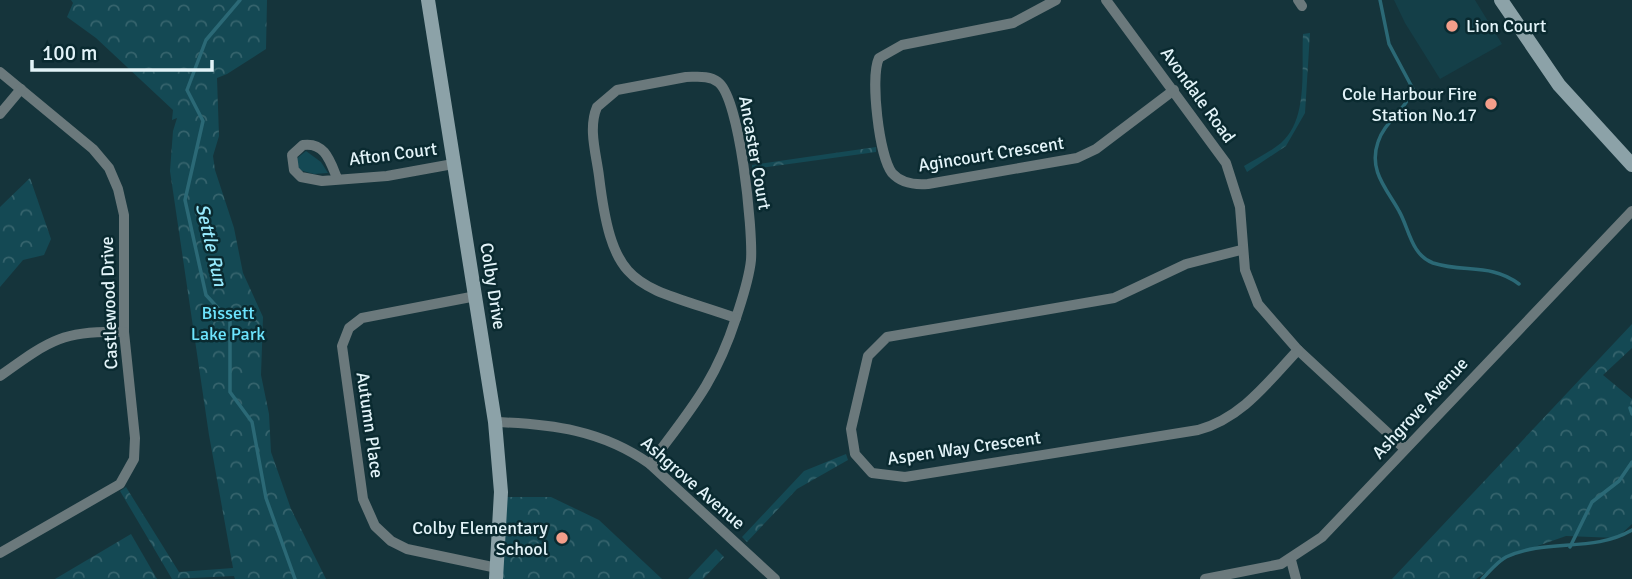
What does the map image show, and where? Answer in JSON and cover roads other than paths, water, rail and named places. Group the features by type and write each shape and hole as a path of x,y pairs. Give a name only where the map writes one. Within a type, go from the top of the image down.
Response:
{"street":[{"name":"Colby Drive","path":"428,0 495,422 501,492 496,574"},
{"name":"Agincourt Crescent","path":"1056,0 1013,23 902,45 879,58 874,73 876,100 886,157 895,175 909,183 928,184 1077,158 1096,149 1174,90"},
{"name":"Avondale Road","path":"1106,0 1219,151 1231,176 1240,207 1241,250 1248,281 1258,304 1298,350 1405,449"},
{"path":"1501,0 1559,85 1632,165"},
{"name":"Castlewood Drive","path":"0,72 93,149 114,178 124,215 124,332 135,438 134,459 125,478 0,553"},
{"name":"Ancaster Court","path":"650,464 704,393 724,355 736,317 750,272 752,243 737,131 726,92 713,79 701,76 625,87 611,93 595,109 593,132 604,218 618,259 635,279 649,288 736,317"},
{"path":"0,114 21,89"},
{"name":"Afton Court","path":"337,178 387,176 453,164"},
{"name":"Ashgrove Avenue","path":"1205,579 1259,570 1292,561 1338,522 1632,211"},
{"name":"Aspen Way Crescent","path":"1241,250 1186,264 1114,298 887,337 867,356 851,429 855,454 872,473 884,477 905,477 1198,430 1222,422 1247,404 1298,350"},
{"name":"Autumn Place","path":"476,296 362,318 349,328 342,346 363,499 375,526 391,541 407,549 496,574"},
{"path":"0,376 54,339 76,333 124,332"},
{"name":"Ashgrove Avenue","path":"495,422 581,430 612,441 650,464 775,579"},
{"path":"1292,561 1296,579"}],"waterway":[{"name":"Settle Run","path":"240,0 206,40 187,90 203,121 185,200 206,295 230,321 230,392 252,422 266,498 295,579"},
{"path":"1380,0 1389,44 1413,89 1378,142 1375,162 1380,179 1399,211 1415,248 1426,259 1444,266 1498,273 1519,284"},
{"path":"1630,408 1632,414"},
{"path":"1570,547 1592,502 1619,481 1632,462"},
{"path":"1482,579 1503,559 1522,551 1602,541 1632,530"}],"place":[{"name":"Lion Court","path":"1452,26"},
{"name":"Cole Harbour Fire Station No.17","path":"1491,104"},
{"name":"Colby Elementary School","path":"562,538"}],"park label":[{"name":"Bissett Lake Park","path":"228,323"}]}
